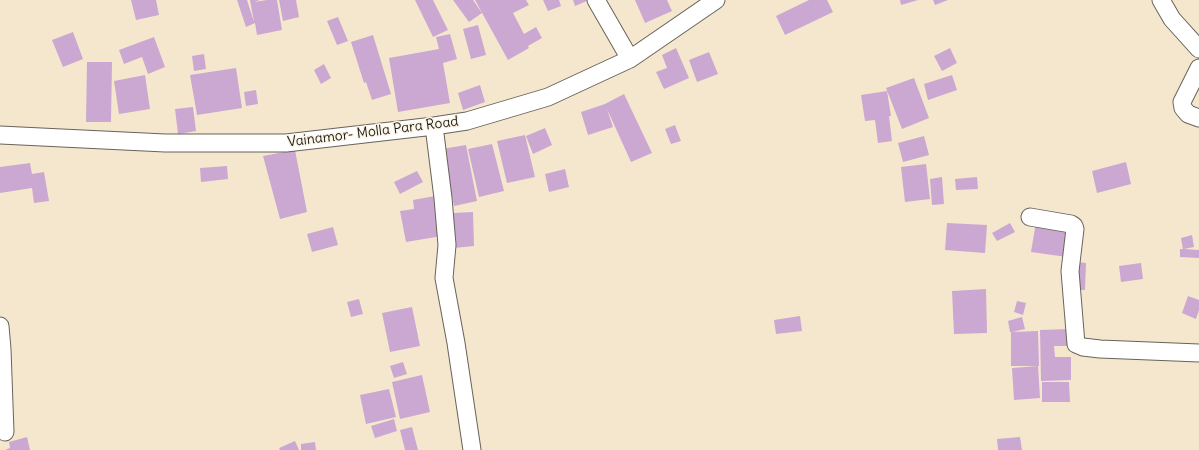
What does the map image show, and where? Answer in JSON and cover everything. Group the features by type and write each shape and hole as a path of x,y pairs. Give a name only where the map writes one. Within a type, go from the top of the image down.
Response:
{"street":[{"path":"596,0 630,59"},
{"name":"Vainamor- Molla Para Road","path":"0,135 165,143 286,143 467,121 548,97 630,59 716,0"},
{"path":"1161,0 1172,19 1199,49"},
{"path":"1199,68 1182,102 1183,108 1188,114 1199,118"},
{"path":"434,126 447,245 444,278 456,343 472,450"},
{"path":"1030,217 1071,224 1074,226 1075,229 1070,271 1076,344 1083,347 1100,349 1199,352"},
{"path":"0,326 5,432"}],"building":[{"path":"131,0 156,0 159,15 136,20"},
{"path":"237,0 247,0 254,22 250,0 260,0 254,2 277,0 282,30 257,35 255,23 246,27"},
{"path":"279,0 296,0 299,17 283,21"},
{"path":"415,0 433,0 448,30 433,37"},
{"path":"453,0 473,0 482,13 469,22"},
{"path":"475,0 526,0 529,5 513,13 524,34 536,27 542,38 528,46 529,48 508,60"},
{"path":"543,0 559,0 561,6 548,11"},
{"path":"573,0 589,0 575,6"},
{"path":"635,0 667,0 672,11 645,23"},
{"path":"809,0 827,0 833,12 785,35 776,16"},
{"path":"900,0 918,0 901,5"},
{"path":"933,0 948,0 935,5"},
{"path":"338,17 348,41 337,45 327,21"},
{"path":"478,25 486,55 471,59 463,29"},
{"path":"73,32 83,59 63,67 52,40"},
{"path":"450,34 457,59 443,63 450,103 398,112 389,58 439,49 436,37"},
{"path":"373,35 391,94 372,100 366,82 364,83 351,42"},
{"path":"154,37 165,67 148,74 142,57 124,64 119,50"},
{"path":"676,48 689,78 664,89 656,72 667,68 662,55"},
{"path":"950,48 957,63 942,71 934,56"},
{"path":"709,52 718,74 697,82 689,60"},
{"path":"204,54 206,69 194,71 192,56"},
{"path":"87,62 112,62 111,122 86,122"},
{"path":"324,64 331,78 321,84 314,70"},
{"path":"236,68 242,108 197,115 190,75"},
{"path":"145,75 150,109 119,114 114,81"},
{"path":"952,75 957,90 928,100 924,84"},
{"path":"914,78 929,118 902,129 886,88"},
{"path":"480,85 485,102 463,110 458,93"},
{"path":"256,90 258,104 246,106 244,92"},
{"path":"887,91 891,116 889,116 892,141 878,143 875,120 865,121 861,95"},
{"path":"624,94 652,153 631,162 607,109 613,127 588,135 581,112 605,104"},
{"path":"193,107 196,131 178,134 175,109"},
{"path":"675,125 681,141 671,144 665,129"},
{"path":"545,128 552,145 533,154 526,136"},
{"path":"525,135 535,177 507,183 497,141"},
{"path":"924,136 929,155 903,162 898,143"},
{"path":"492,144 504,191 479,197 468,149"},
{"path":"466,145 477,201 454,206 442,149"},
{"path":"295,150 307,212 280,219 263,156"},
{"path":"1126,162 1131,184 1097,193 1092,171"},
{"path":"30,163 32,174 44,172 49,201 34,203 32,188 0,193 0,167"},
{"path":"926,164 930,199 905,202 901,167"},
{"path":"227,166 228,179 201,182 200,168"},
{"path":"565,169 569,187 549,192 545,174"},
{"path":"417,171 423,182 400,194 394,182"},
{"path":"942,177 944,204 932,205 930,179"},
{"path":"977,177 978,189 956,190 955,179"},
{"path":"435,196 442,236 406,242 400,211 414,209 413,200"},
{"path":"473,212 474,246 454,248 453,213"},
{"path":"1036,222 1072,227 1067,257 1031,252"},
{"path":"947,223 987,225 985,253 945,250"},
{"path":"1010,223 1015,232 997,241 992,233"},
{"path":"333,227 338,245 312,252 307,234"},
{"path":"1192,235 1194,247 1184,249 1199,250 1199,258 1180,257 1180,249 1183,249 1181,238"},
{"path":"1076,262 1086,263 1085,290 1075,290"},
{"path":"1141,263 1143,279 1121,282 1119,266"},
{"path":"986,289 987,333 954,334 952,291"},
{"path":"1188,296 1199,300 1199,310 1196,319 1182,313"},
{"path":"359,299 363,314 351,317 347,302"},
{"path":"1017,301 1026,303 1023,315 1014,312"},
{"path":"412,307 420,346 390,352 382,313"},
{"path":"800,316 802,331 776,334 774,320"},
{"path":"1022,317 1025,329 1012,332 1038,331 1039,366 1011,366 1011,332 1008,321"},
{"path":"1069,329 1069,346 1054,346 1055,357 1071,357 1071,380 1041,381 1040,330"},
{"path":"403,362 407,374 394,378 390,366"},
{"path":"1038,366 1040,398 1014,400 1012,368"},
{"path":"422,375 430,412 400,419 392,382"},
{"path":"1042,382 1069,382 1070,402 1042,402"},
{"path":"389,389 396,417 366,424 360,395"},
{"path":"394,419 397,431 375,438 371,426"},
{"path":"412,427 418,450 405,450 400,430"},
{"path":"27,437 30,450 5,450 10,448 9,442"},
{"path":"1020,437 1022,450 998,450 997,439"},
{"path":"295,441 299,450 280,450 279,448"},
{"path":"315,442 316,450 301,450 301,444"}]}
